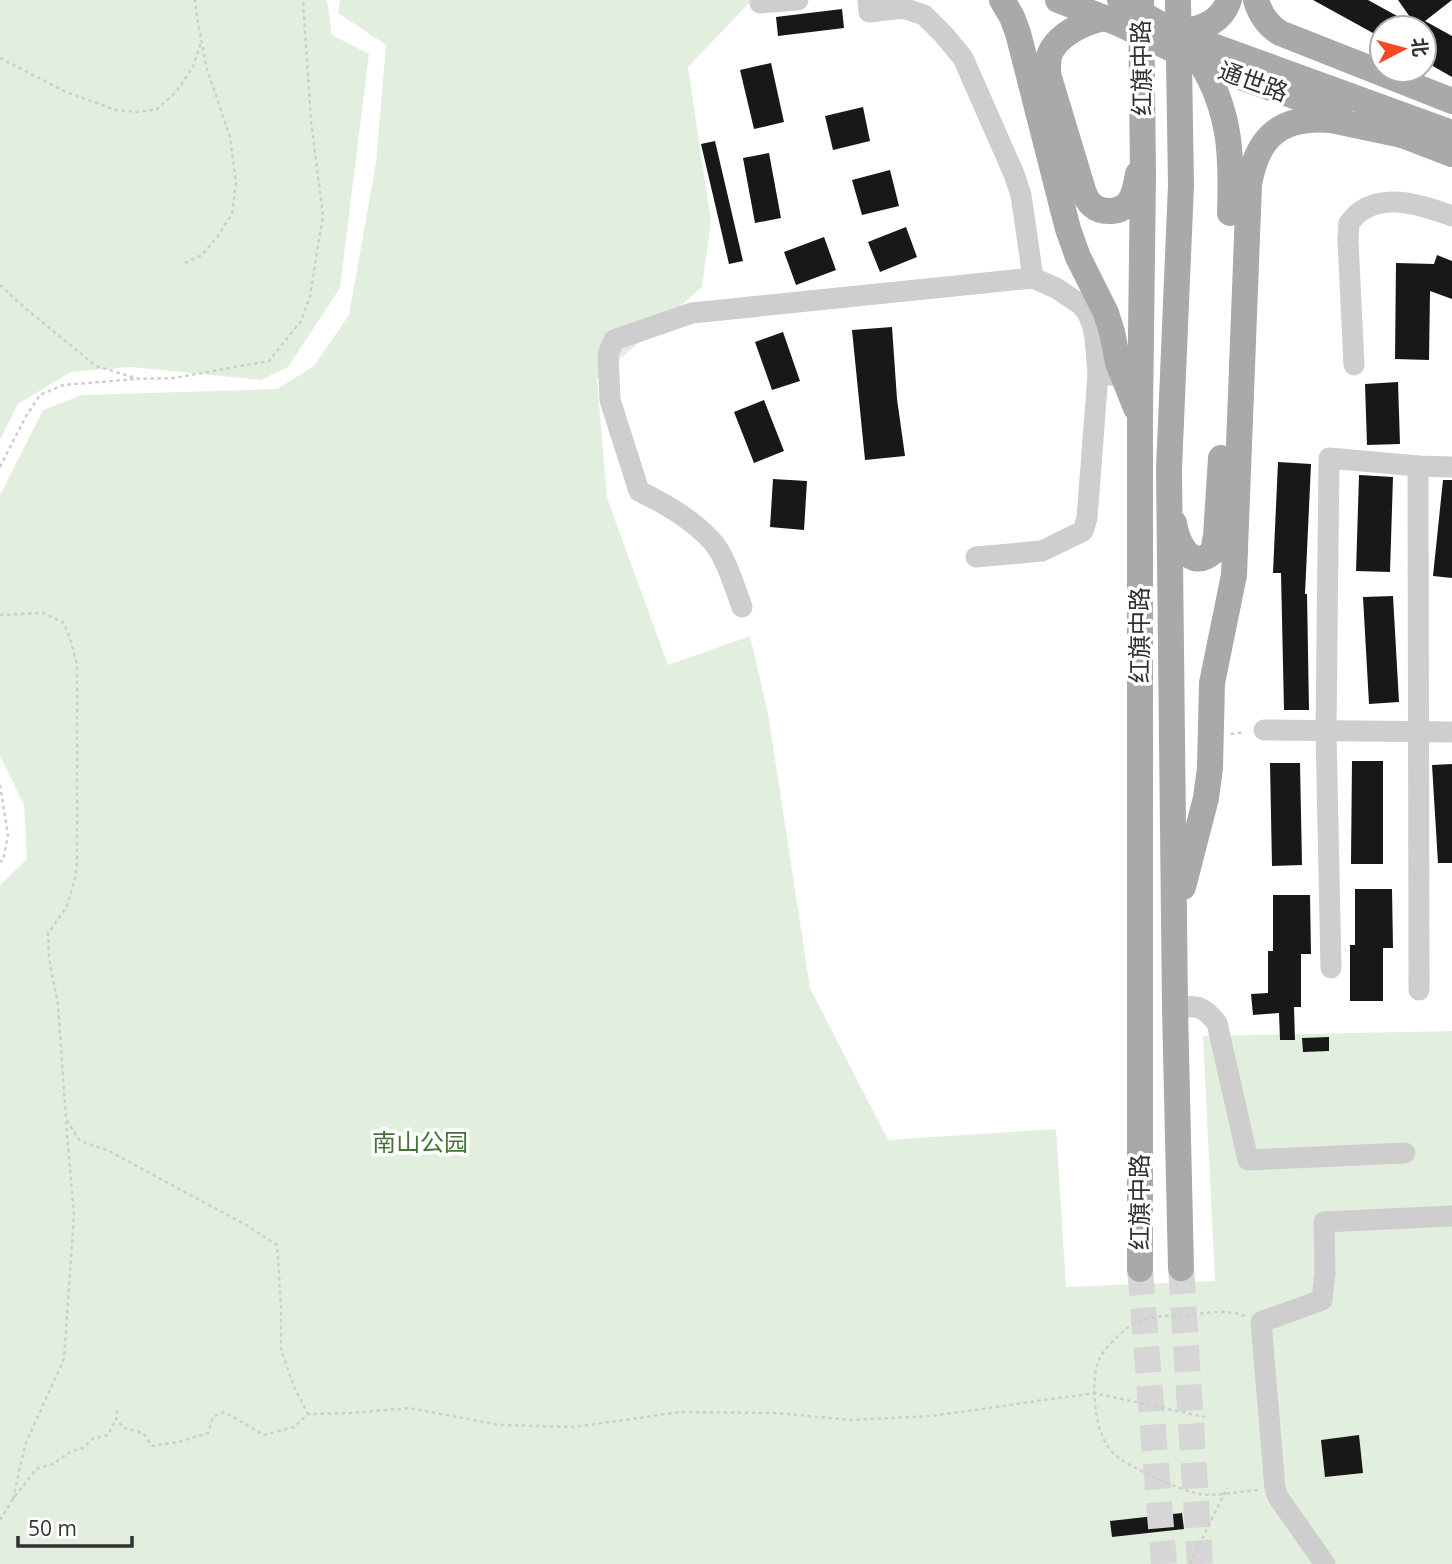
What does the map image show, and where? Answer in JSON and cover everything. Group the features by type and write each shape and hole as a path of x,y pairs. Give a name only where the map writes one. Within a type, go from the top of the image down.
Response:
{"main road":[{"path":"1002,0 1018,33 1068,229 1078,257 1106,313 1110,375 1140,416"},
{"name":"通世路","path":"1058,0 1121,5 1201,63 1407,136 1452,155"},
{"name":"红旗中路","path":"1178,0 1181,185 1169,469 1181,1268"},
{"path":"1174,32 1202,28 1226,9 1229,0"},
{"path":"1256,0 1269,25 1280,33 1452,101"},
{"path":"1143,163 1129,203 1119,210 1111,211 1093,206 1083,190 1051,86 1048,62 1051,51 1062,38 1121,5 1174,32 1452,133"},
{"name":"红旗中路","path":"1121,5 1143,163 1140,416 1140,1269"},
{"path":"1169,469 1177,539 1193,558 1207,557 1213,552 1218,519 1231,183 1224,116 1216,91 1201,63"},
{"path":"1175,919 1206,798 1210,768 1212,684 1234,575 1251,169 1262,147 1276,129 1297,121 1331,120 1407,136"}],"street":[{"path":"760,3 798,0"},
{"path":"868,0 869,12 903,8 924,15 963,58 1014,174 1024,213 1033,278"},
{"path":"1354,365 1349,223 1361,211 1381,203 1418,204 1452,216"},
{"path":"742,607 731,576 713,542 673,509 639,491 610,400 608,354 614,340 692,313 1033,278 1044,281 1080,304 1087,312 1110,375 1083,531 1042,551 976,557"},
{"path":"1331,968 1326,731 1329,458 1452,467"},
{"path":"1418,466 1419,990"},
{"path":"1264,730 1452,732"},
{"path":"1175,1008 1191,1006 1206,1010 1217,1023 1248,1160 1405,1153"},
{"path":"1325,1564 1278,1497 1275,1488 1261,1321 1322,1300 1325,1272 1324,1222 1452,1216"}],"path":[{"path":"185,263 202,255 232,214 236,181 230,137 207,69 195,0"},
{"path":"0,467 40,395 63,385 174,378 269,361 301,321 310,296 323,216 311,121 303,0"},
{"path":"0,58 66,92 116,110 139,113 157,110 176,92 193,67 202,39"},
{"path":"0,285 96,366 139,379"},
{"path":"0,615 43,613 63,622 77,665 76,870 67,906 48,934 49,958 58,1005 74,1216 64,1359 25,1445 13,1499"},
{"path":"0,785 8,835 3,860 0,862"},
{"path":"66,1119 80,1141 107,1150 246,1225 277,1245 281,1349 294,1387 308,1414"},
{"path":"1261,1321 1226,1312 1152,1318 1135,1323 1114,1340 1098,1360 1094,1394 1104,1441 1114,1455 1148,1474 1201,1495 1275,1488"},
{"path":"116,1419 124,1428 143,1433 152,1446 179,1442 208,1433 213,1417 224,1412 264,1435 294,1427 308,1414 409,1408 500,1425 574,1427 681,1412 776,1413 852,1420 932,1416 1094,1394 1205,1417"},
{"path":"0,1520 36,1469 53,1464 70,1452 83,1448 92,1439 108,1435 116,1419 117,1410"},
{"path":"1190,1564 1227,1488"}],"green space":[{"path":"0,0 327,0 332,35 369,54 340,288 288,367 261,380 131,367 71,372 18,404 0,440"},
{"name":"南山公园","path":"340,0 752,0 688,67 711,221 702,287 597,379 607,498 668,665 750,636 768,713 810,988 888,1140 1056,1129 1066,1287 1215,1281 1203,1036 1452,1031 1452,1564 0,1564 0,885 27,859 24,805 0,756 0,495 43,410 82,395 277,389 314,366 349,315 376,163 386,45 338,13"}],"building":[{"path":"1313,0 1368,0 1394,14 1368,14 1368,30"},
{"path":"1398,0 1452,0 1434,14 1408,14"},
{"path":"842,9 844,28 778,36 776,17"},
{"path":"1438,28 1452,36 1452,77 1438,69"},
{"path":"771,63 784,122 754,129 740,70"},
{"path":"863,107 870,141 833,150 825,116"},
{"path":"715,141 743,261 729,264 701,144"},
{"path":"769,153 781,218 755,223 743,158"},
{"path":"890,170 899,206 862,215 852,180"},
{"path":"906,227 917,257 880,272 868,242"},
{"path":"824,237 836,270 796,285 784,252"},
{"path":"1437,255 1452,261 1452,299 1430,291 1429,360 1395,359 1396,263 1434,264"},
{"path":"892,327 897,399 905,456 865,460 852,330"},
{"path":"783,332 800,381 772,390 755,342"},
{"path":"1398,382 1400,444 1367,445 1365,384"},
{"path":"764,400 784,451 754,463 734,412"},
{"path":"1278,462 1311,464 1305,594 1309,710 1284,710 1281,573 1273,573"},
{"path":"1359,475 1393,477 1390,572 1356,571"},
{"path":"773,479 807,481 804,530 770,527"},
{"path":"1443,480 1452,480 1452,578 1433,576"},
{"path":"1393,596 1399,702 1369,704 1363,597"},
{"path":"1352,761 1383,761 1383,864 1351,864"},
{"path":"1270,763 1300,763 1302,865 1272,866"},
{"path":"1452,764 1452,863 1438,863 1432,765"},
{"path":"1355,889 1392,889 1393,948 1383,948 1383,1001 1350,1001 1350,945 1355,945"},
{"path":"1273,895 1310,895 1311,954 1301,954 1301,1007 1294,1007 1295,1040 1280,1040 1279,1013 1253,1015 1251,994 1268,993 1268,951 1273,951"},
{"path":"1329,1037 1329,1051 1303,1052 1302,1038"},
{"path":"1359,1435 1363,1473 1325,1477 1321,1440"},
{"path":"1182,1513 1184,1529 1112,1537 1110,1521"}],"tunnel":[{"path":"1181,1268 1200,1564"},
{"path":"1140,1269 1164,1564"}]}
